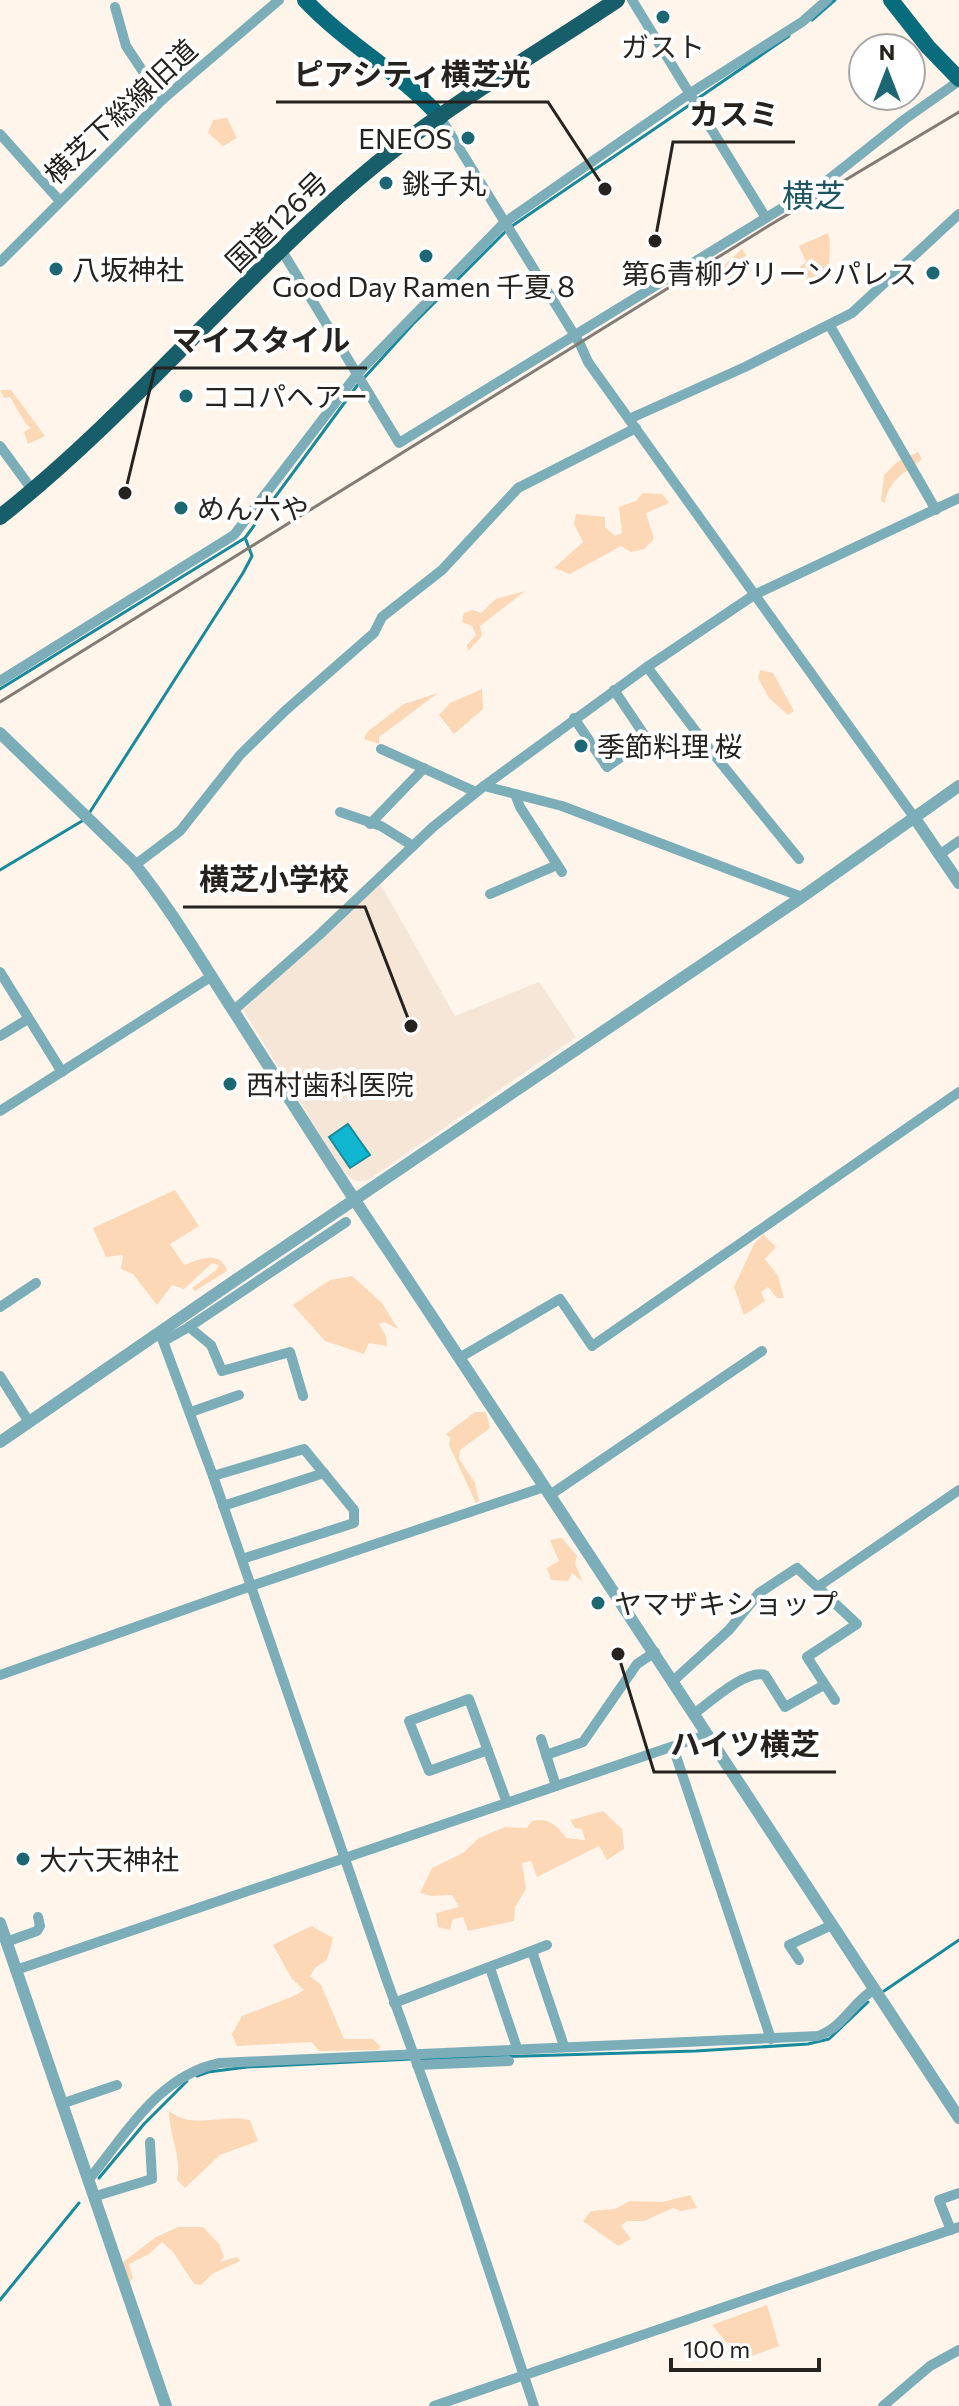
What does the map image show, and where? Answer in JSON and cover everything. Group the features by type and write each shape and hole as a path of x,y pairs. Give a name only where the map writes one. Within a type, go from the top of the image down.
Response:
{"highway":[{"name":"国道126号","path":"0,517 76,452 365,174 440,117 617,0"}],"main road":[{"path":"305,0 354,44 403,80 440,117"},
{"path":"891,0 959,80"}],"street":[{"name":"横芝下総線旧道","path":"0,262 162,100 279,0"},
{"path":"632,0 766,218"},
{"path":"0,681 234,535 358,373 506,227 690,95 802,22 827,0"},
{"path":"115,7 126,46 162,100"},
{"path":"282,251 399,443 828,180 959,80"},
{"path":"440,117 588,362 959,883"},
{"path":"0,134 59,200"},
{"path":"629,419 830,326 863,304 958,216"},
{"path":"830,326 936,510"},
{"path":"135,865 180,831 240,755 374,633 382,617 442,570 518,488 636,428"},
{"path":"0,446 33,491"},
{"path":"233,1011 413,846 480,789 574,718 754,595 959,498"},
{"path":"647,667 799,859"},
{"path":"574,718 607,767 647,739 614,690"},
{"path":"0,733 135,865 212,976 354,1200 655,1652 706,1735 959,2118"},
{"path":"381,749 480,789 562,806 802,897"},
{"path":"370,824 424,768"},
{"path":"0,1442 162,1337 354,1200 802,897 959,786"},
{"path":"490,894 559,869 515,794"},
{"path":"340,812 381,826 413,846"},
{"path":"939,855 959,841"},
{"path":"0,972 62,1072"},
{"path":"0,1111 212,976"},
{"path":"0,1036 28,1019"},
{"path":"459,1358 560,1299 592,1346 959,1092"},
{"path":"162,1337 189,1327 346,1222"},
{"path":"0,1307 36,1283"},
{"path":"189,1327 211,1345 222,1371 290,1352 303,1396"},
{"path":"162,1337 191,1412 394,2003 461,2186 534,2406"},
{"path":"0,1675 251,1586 547,1491 762,1351"},
{"path":"0,1376 29,1422"},
{"path":"191,1412 239,1395"},
{"path":"213,1476 304,1449 354,1510 354,1523 242,1559"},
{"path":"223,1506 324,1473"},
{"path":"819,1586 959,1490"},
{"path":"673,1681 729,1630 759,1593 797,1568 857,1624 807,1657 835,1700"},
{"path":"546,1755 583,1742 637,1664 655,1652"},
{"path":"694,1714 755,1673 765,1675 785,1707 824,1685"},
{"path":"488,1750 429,1771 409,1721 469,1699 488,1750 507,1803"},
{"path":"16,1970 706,1735"},
{"path":"541,1739 556,1786"},
{"path":"673,1747 771,2039"},
{"path":"6,1942 37,1931 40,1926 38,1917"},
{"path":"0,1923 166,2406"},
{"path":"799,1960 789,1945 832,1925"},
{"path":"394,2003 547,1945"},
{"path":"532,1951 564,2046"},
{"path":"490,1968 517,2048"},
{"path":"90,2178 157,2096 185,2074 201,2067 413,2053 771,2039 827,2033 866,1993 875,1989"},
{"path":"417,2065 509,2061"},
{"path":"61,2104 117,2085"},
{"path":"96,2196 152,2179 150,2142"},
{"path":"434,2406 955,2228 939,2200 959,2193"},
{"path":"883,2406 930,2366 959,2350"}],"shaded area":[{"path":"227,118 237,138 223,146 208,133 213,120"},
{"path":"828,233 832,275 806,280 800,267 806,262 799,246"},
{"path":"742,249 746,255 743,266 734,273 734,291 718,271"},
{"path":"0,390 11,390 45,436 28,444 24,432 31,428 10,397 4,398"},
{"path":"918,452 922,459 893,483 885,503 881,501 884,475 897,462"},
{"path":"643,493 662,494 669,503 646,513 654,539 644,549 631,552 621,546 570,574 554,568 583,542 574,524 576,514 605,517 605,527 615,536 622,533 619,507 636,501"},
{"path":"525,591 480,626 482,636 468,651 467,645 476,635 472,626 462,622 464,613 473,610 481,613 496,599"},
{"path":"760,670 773,673 794,711 788,715 769,698 758,678"},
{"path":"482,689 483,709 454,734 439,715 450,703"},
{"path":"438,693 379,737 379,744 364,739 367,732 404,704"},
{"path":"380,883 455,1016 539,982 576,1037 368,1180 359,1181 353,1180 341,1168 243,1010"},
{"path":"175,1190 199,1226 170,1244 184,1265 215,1258 224,1264 227,1271 195,1291 192,1288 219,1265 212,1263 184,1289 172,1285 157,1305 133,1274 121,1269 123,1255 106,1257 93,1228"},
{"path":"763,1234 776,1247 765,1259 778,1276 784,1298 777,1298 768,1287 761,1292 765,1301 744,1315 734,1287 754,1244"},
{"path":"352,1276 382,1303 398,1329 384,1322 379,1324 386,1336 387,1346 369,1343 364,1354 325,1341 293,1305 330,1280"},
{"path":"475,1412 486,1412 490,1428 460,1450 459,1459 475,1483 479,1502 476,1503 446,1434"},
{"path":"562,1538 577,1556 575,1564 583,1582 572,1573 568,1581 551,1580 547,1568 559,1561 550,1540"},
{"path":"603,1811 622,1829 624,1849 607,1860 599,1846 537,1877 531,1861 522,1863 526,1889 515,1907 514,1921 468,1931 463,1917 453,1919 450,1930 438,1927 436,1913 459,1907 452,1895 420,1893 432,1868 463,1853 479,1838 505,1827 527,1828 532,1821 548,1821 566,1838 585,1840 582,1829 575,1828 570,1820"},
{"path":"311,1926 333,1938 327,1960 310,1976 321,1985 344,2039 373,2039 381,2047 377,2050 319,2051 312,2042 237,2046 232,2034 242,2016 304,1990 292,1979 273,1945"},
{"path":"169,2111 188,2120 250,2120 258,2141 220,2155 185,2188 177,2180 178,2163"},
{"path":"690,2195 697,2208 681,2211 673,2208 644,2221 627,2221 621,2226 631,2239 618,2246 583,2221 591,2211 615,2209 630,2201 663,2202"},
{"path":"178,2227 203,2227 219,2244 224,2257 220,2262 237,2257 240,2261 212,2274 201,2285 194,2284 173,2252 162,2242 149,2254 129,2264 133,2278 129,2283 122,2263 156,2237"},
{"path":"767,2305 779,2346 741,2360 712,2325"}],"water":[{"path":"348,1124 370,1155 350,1168 329,1137"}],"waterway":[{"path":"812,20 835,0"},
{"path":"697,99 789,36"},
{"path":"512,226 691,104"},
{"path":"364,378 506,231"},
{"path":"0,689 245,538 359,383"},
{"path":"88,815 243,573 252,556 246,540"},
{"path":"0,870 82,821"},
{"path":"884,1991 959,1940"},
{"path":"420,2059 696,2051 808,2044 829,2039 868,2002"},
{"path":"197,2076 247,2067 412,2059"},
{"path":"99,2178 144,2124 187,2081"},
{"path":"0,2300 79,2203"}],"railway":[{"path":"0,702 770,225 959,112"}],"place":[{"name":"ガスト","path":"663,17"},
{"name":"ENEOS","path":"468,138"},
{"name":"銚子丸","path":"386,183"},
{"name":"ピアシティ横芝光","path":"605,189"},
{"name":"カスミ","path":"655,241"},
{"name":"Good Day Ramen 千夏８","path":"426,256"},
{"name":"八坂神社","path":"56,269"},
{"name":"第6青柳グリーンパレス","path":"933,273"},
{"name":"ココパヘアー","path":"186,396"},
{"name":"マイスタイル","path":"125,493"},
{"name":"めん六や","path":"181,508"},
{"name":"季節料理 桜","path":"581,746"},
{"name":"横芝小学校","path":"411,1026"},
{"name":"西村歯科医院","path":"230,1084"},
{"name":"ヤマザキショップ","path":"598,1603"},
{"name":"ハイツ横芝","path":"618,1654"},
{"name":"大六天神社","path":"23,1859"}],"district":[{"name":"横芝","path":"814,194"}]}
